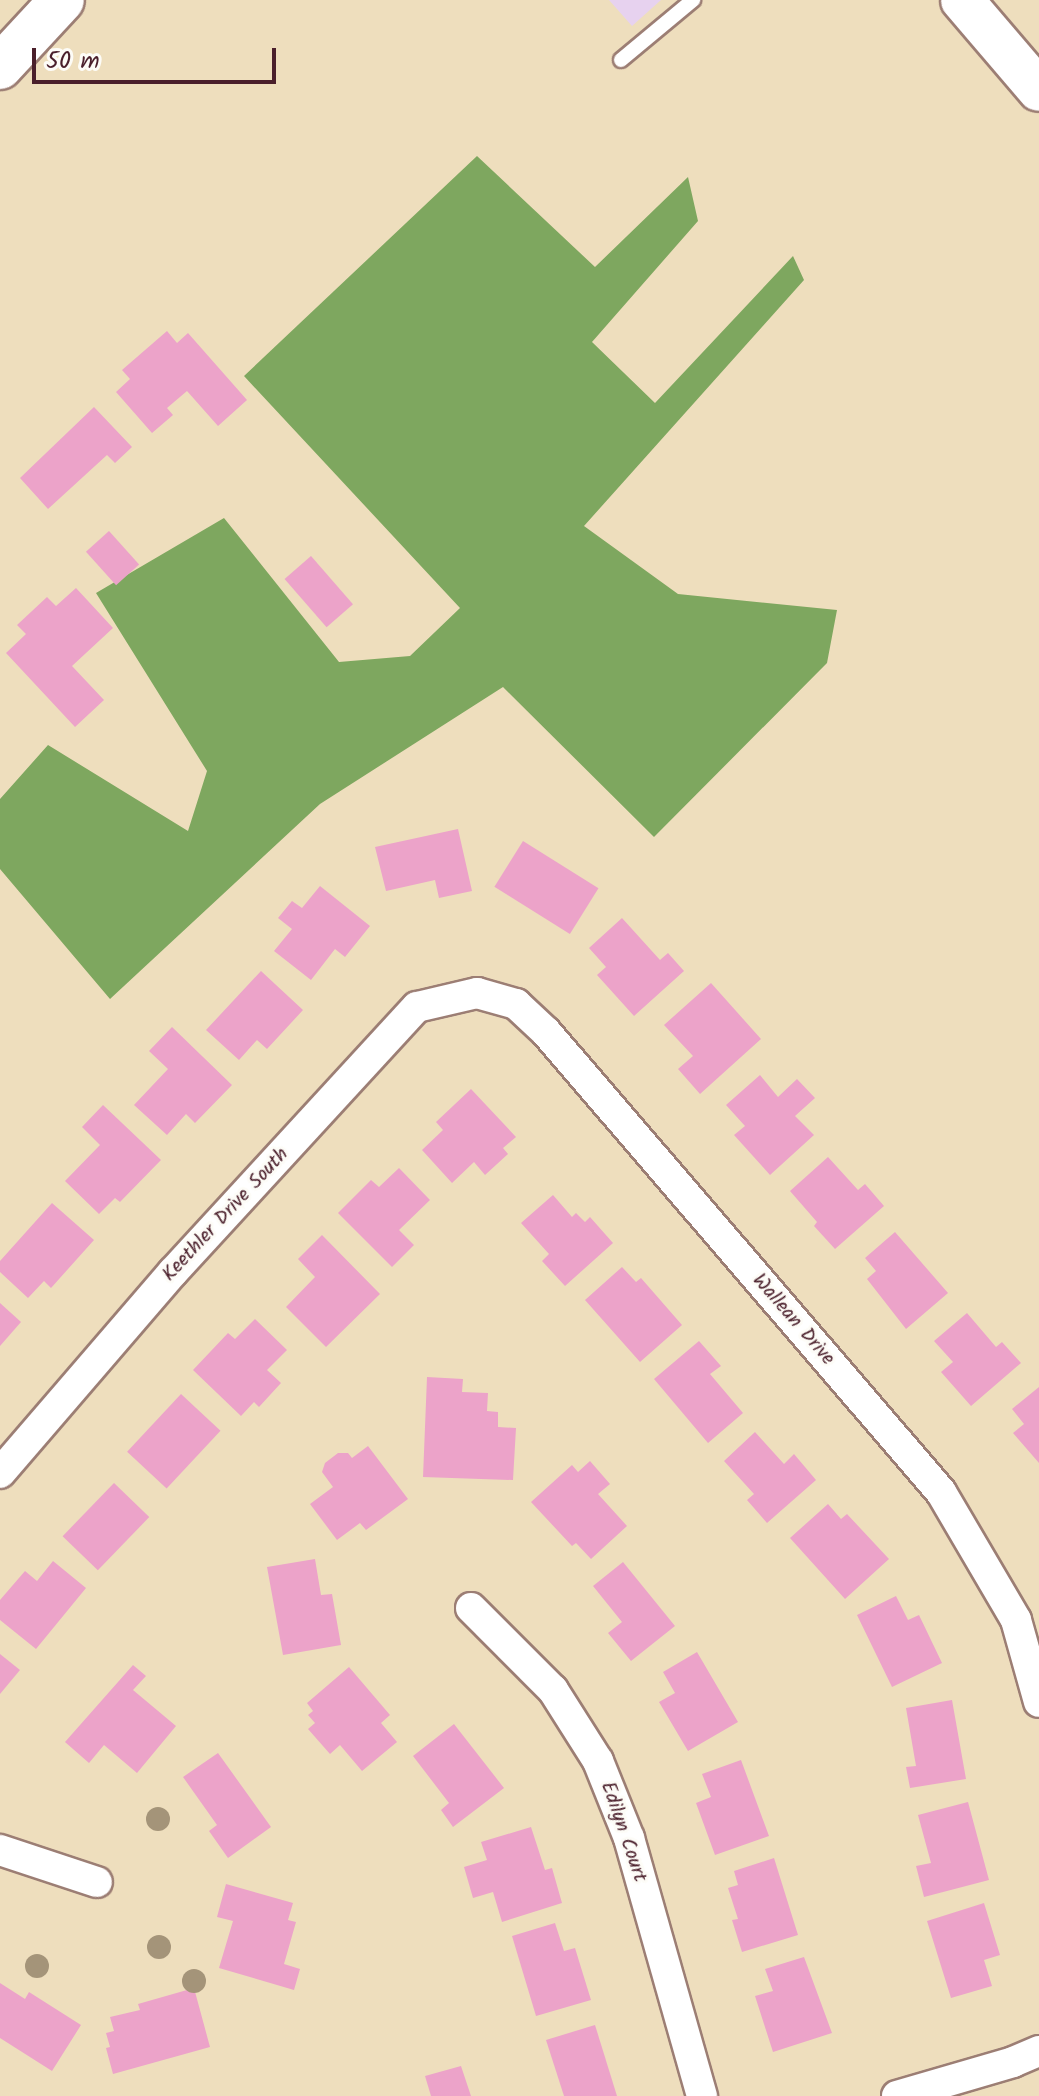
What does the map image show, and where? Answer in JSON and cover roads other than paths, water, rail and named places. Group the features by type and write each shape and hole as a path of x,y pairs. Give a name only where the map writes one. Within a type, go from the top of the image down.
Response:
{"main road":[{"path":"0,67 62,0"},
{"path":"962,0 1039,90"}],"street":[{"name":"Keethler Drive South","path":"0,1473 173,1272 417,1007 477,993"},
{"name":"Wallean Drive","path":"477,993 516,1004 546,1032 941,1492 1016,1620 1039,1702"},
{"name":"Edilyn Court","path":"471,1608 553,1690 598,1761 629,1838 702,2096"},
{"path":"0,1850 97,1882"},
{"path":"897,2096 1013,2062 1039,2051"}],"lane":[{"path":"621,60 693,0"}]}
